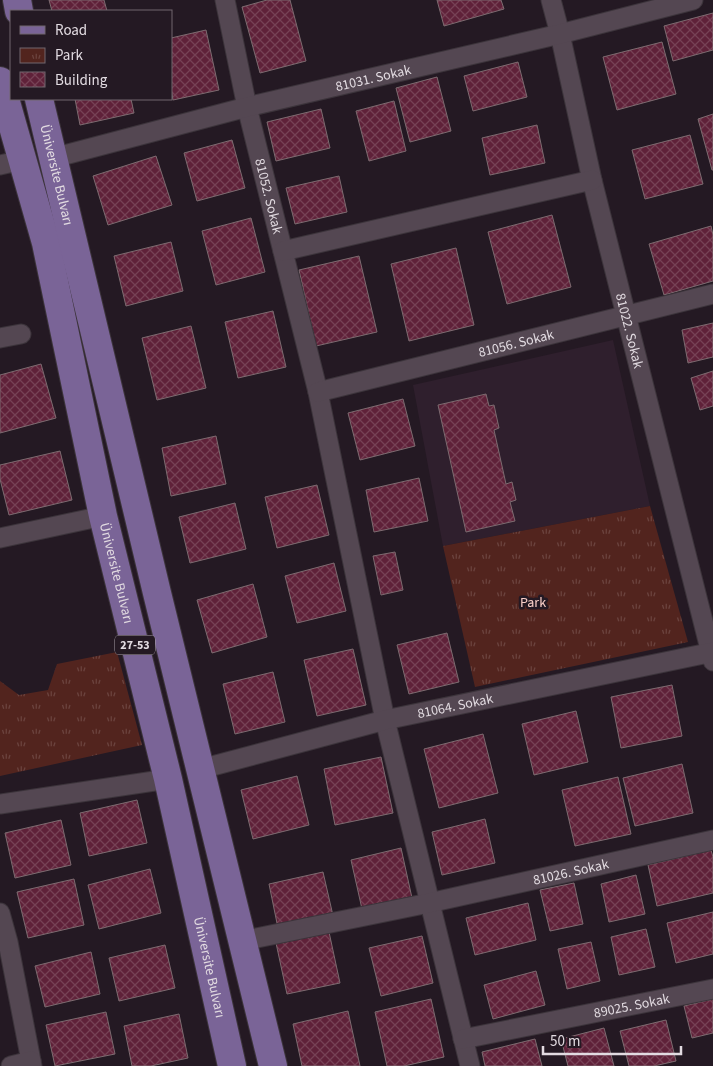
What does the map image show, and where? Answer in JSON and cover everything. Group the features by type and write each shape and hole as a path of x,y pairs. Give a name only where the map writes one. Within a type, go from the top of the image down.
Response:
{"main road":[{"name":"Üniversite Bulvarı","path":"0,81 11,162 46,243 103,516 168,779 232,1066"},
{"name":"Üniversite Bulvarı","path":"39,100 273,1066"}],"street":[{"name":"81052. Sokak","path":"225,0 247,107 318,392 385,720 470,1066"},
{"name":"81022. Sokak","path":"551,0 592,180 712,655"},
{"name":"81031. Sokak","path":"53,158 247,107 560,34 693,0"},
{"path":"283,251 592,180"},
{"name":"81056. Sokak","path":"318,392 713,294"},
{"path":"0,338 22,334"},
{"path":"0,538 103,516"},
{"name":"81064. Sokak","path":"201,769 385,720 712,655"},
{"path":"0,804 168,779"},
{"name":"81026. Sokak","path":"242,941 429,903 713,840"},
{"path":"0,913 4,943 31,1064 11,1066"},
{"name":"89025. Sokak","path":"463,1039 713,989"}],"shaded area":[{"path":"613,340 650,506 443,546 413,385"}],"green space":[{"name":"Park","path":"650,506 688,642 475,687 443,546"},
{"path":"117,652 142,745 0,776 0,681 19,695 48,690 57,664"}],"building":[{"path":"49,0 104,0 107,10 52,10"},
{"path":"267,0 290,0 306,61 260,73 242,7"},
{"path":"437,0 501,0 504,9 444,26"},
{"path":"713,13 713,50 673,61 664,26"},
{"path":"206,30 219,90 173,100 172,38"},
{"path":"662,42 676,94 617,110 603,57"},
{"path":"518,62 527,97 473,111 464,76"},
{"path":"437,77 451,131 410,142 396,88"},
{"path":"75,100 131,100 134,113 80,125"},
{"path":"394,101 406,151 369,161 356,111"},
{"path":"321,109 330,148 276,161 267,122"},
{"path":"713,114 713,170 712,170 698,119"},
{"path":"537,125 545,163 490,175 482,138"},
{"path":"690,135 703,184 645,199 632,150"},
{"path":"232,140 245,188 197,201 184,153"},
{"path":"156,156 172,205 108,225 93,176"},
{"path":"339,176 347,212 295,224 286,188"},
{"path":"552,215 571,287 507,304 488,232"},
{"path":"251,218 265,272 216,285 202,231"},
{"path":"711,226 713,235 713,281 664,295 649,244"},
{"path":"171,242 183,291 126,306 114,256"},
{"path":"456,248 474,325 409,341 391,264"},
{"path":"359,256 377,332 316,346 299,270"},
{"path":"273,311 286,367 238,378 225,322"},
{"path":"713,323 713,357 688,363 682,330"},
{"path":"191,326 206,388 157,400 142,338"},
{"path":"41,364 56,418 0,433 0,375"},
{"path":"713,371 713,406 700,410 691,378"},
{"path":"486,394 489,406 494,405 499,428 494,430 506,484 512,482 516,500 510,502 515,521 466,532 438,405"},
{"path":"403,399 415,446 360,460 348,413"},
{"path":"216,436 226,484 171,496 162,448"},
{"path":"60,451 72,500 9,515 0,479 0,465"},
{"path":"419,478 428,521 374,532 366,490"},
{"path":"317,485 329,535 277,548 265,497"},
{"path":"235,503 246,549 190,563 179,517"},
{"path":"395,552 403,590 381,595 373,556"},
{"path":"334,563 346,611 297,623 285,576"},
{"path":"253,584 267,637 212,653 197,600"},
{"path":"447,633 459,682 409,694 397,645"},
{"path":"353,649 366,705 317,716 304,660"},
{"path":"273,672 285,722 235,734 223,684"},
{"path":"672,685 682,736 621,748 611,697"},
{"path":"576,711 588,762 534,775 522,724"},
{"path":"483,734 498,793 439,808 424,749"},
{"path":"381,757 393,813 335,825 324,769"},
{"path":"682,764 693,813 635,826 623,778"},
{"path":"297,776 309,825 253,839 241,790"},
{"path":"618,777 631,834 575,846 562,790"},
{"path":"137,800 147,843 89,856 80,813"},
{"path":"485,819 495,863 442,875 432,832"},
{"path":"61,820 71,865 15,878 5,833"},
{"path":"401,848 412,898 362,909 351,860"},
{"path":"711,850 713,857 713,893 657,906 648,865"},
{"path":"150,869 161,913 99,929 88,885"},
{"path":"323,872 334,920 279,933 269,884"},
{"path":"636,875 645,914 609,922 601,884"},
{"path":"74,879 84,925 28,938 17,892"},
{"path":"574,883 583,924 550,931 540,890"},
{"path":"528,903 536,940 475,955 466,918"},
{"path":"713,912 713,954 676,963 667,923"},
{"path":"646,929 655,967 619,975 611,937"},
{"path":"329,932 340,983 287,994 276,943"},
{"path":"422,936 433,983 381,996 369,948"},
{"path":"591,942 600,981 567,989 558,949"},
{"path":"165,945 175,988 119,1001 109,958"},
{"path":"91,952 100,994 45,1007 35,966"},
{"path":"536,971 545,1005 493,1019 484,985"},
{"path":"431,999 444,1057 404,1066 387,1066 375,1012"},
{"path":"713,999 713,1033 692,1038 684,1006"},
{"path":"348,1011 360,1066 302,1066 293,1024"},
{"path":"106,1012 115,1054 55,1066 46,1025"},
{"path":"179,1014 188,1058 151,1066 132,1066 124,1026"},
{"path":"666,1020 676,1061 654,1066 629,1066 620,1031"},
{"path":"604,1028 614,1066 568,1066 561,1039"},
{"path":"535,1039 542,1066 485,1066 482,1052"}]}
